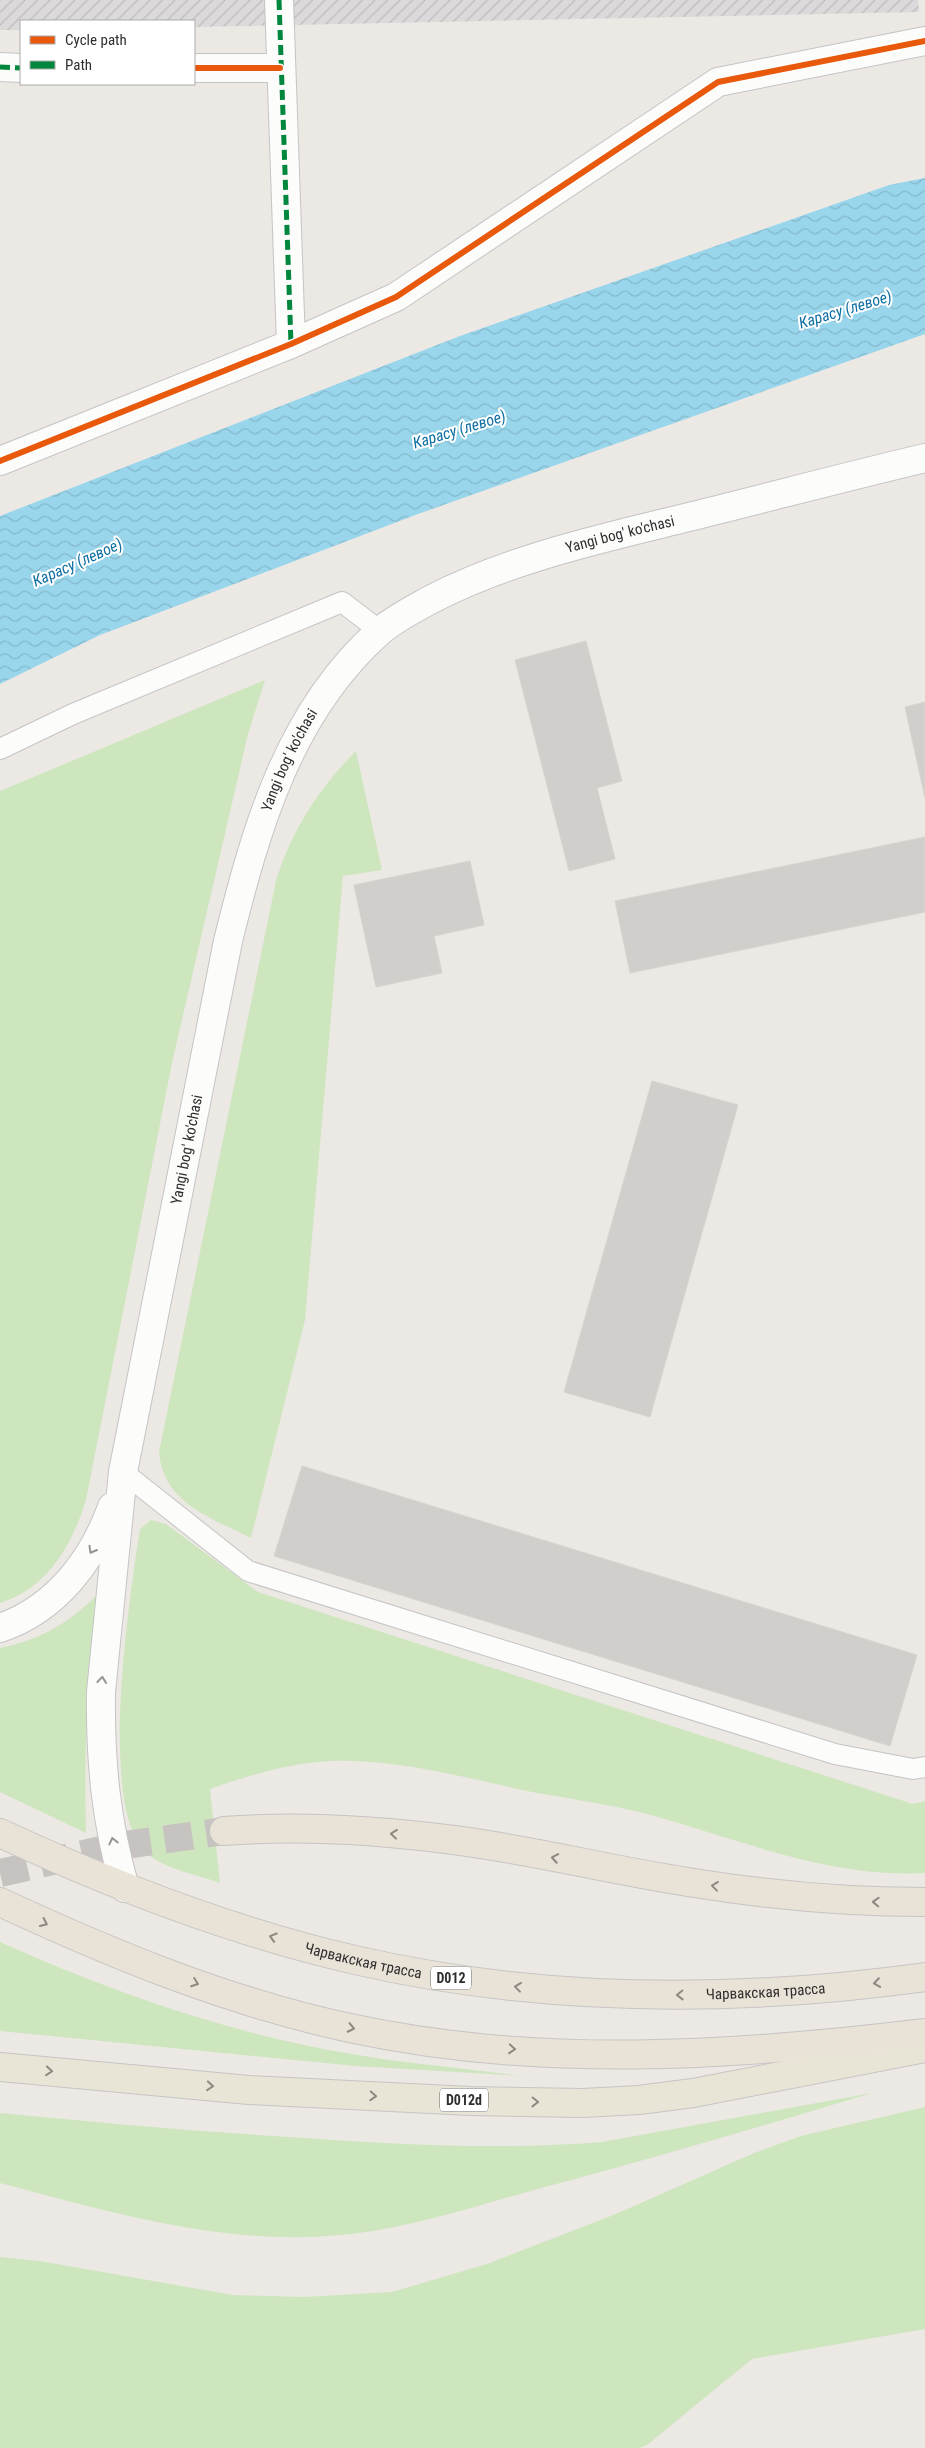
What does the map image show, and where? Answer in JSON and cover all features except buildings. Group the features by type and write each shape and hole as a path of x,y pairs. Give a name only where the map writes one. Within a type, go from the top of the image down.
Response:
{"highway":[{"path":"224,1831 302,1828 456,1840 689,1882 826,1900 925,1902"},
{"name":"Чарвакская трасса","path":"0,1834 125,1888 246,1929 354,1960 414,1972 536,1989 640,1995 746,1994 842,1988 925,1977"},
{"path":"0,1902 109,1950 227,1995 352,2029 404,2037 503,2049 633,2056 733,2052 925,2033"}],"main road":[{"path":"279,0 291,344"},
{"path":"0,461 291,344 396,297 718,82 925,42"},
{"path":"0,68 20,68"},
{"path":"195,68 280,68"},
{"name":"Yangi bog' ko'chasi","path":"124,1472 228,941 259,826 282,769 309,718 340,673 380,631 399,618 440,595 500,569 542,555 925,458"},
{"path":"0,1628 32,1614 65,1586 78,1570 100,1535 124,1472"},
{"path":"124,1472 101,1692 101,1718 102,1768 108,1817 125,1888"},
{"name":"D012d","path":"0,2067 249,2090 471,2101 583,2103 639,2100 693,2093 925,2048"}],"lane":[{"path":"0,749 73,714 342,602 380,631"},
{"path":"124,1472 248,1571 835,1754 913,1769 925,1767"}],"shaded area":[{"path":"0,0 918,0 919,12 195,27 195,20 20,20 20,30 0,30"}],"green space":[{"path":"265,680 248,734 172,1063 86,1500 73,1533 56,1563 32,1587 0,1603 0,791"},
{"path":"356,751 382,870 343,876 305,1320 251,1538 205,1515 179,1496 169,1484 162,1470 159,1452 276,881 290,845 308,811 330,780"},
{"path":"151,1520 166,1524 258,1592 913,1804 925,1801 925,1873 891,1873 825,1865 632,1810 532,1792 432,1770 356,1761 300,1764 210,1789 220,1883 160,1862 144,1850 130,1825 123,1788 120,1744 121,1696 135,1560 140,1529"},
{"path":"97,1595 87,1714 85,1773 86,1833 0,1792 0,1648 15,1645 53,1629 76,1614"},
{"path":"0,1942 85,1978 129,1994 217,2023 262,2035 373,2057 521,2076 356,2066 0,2031"},
{"path":"872,2093 457,2212 406,2225 354,2234 286,2237 203,2230 121,2214 0,2183 0,2113 115,2124 343,2141 454,2146 528,2146 602,2142"},
{"path":"925,2107 925,2329 752,2359 647,2445 640,2448 0,2448 0,2257 40,2261 233,2295 304,2297 392,2292 487,2264 616,2214 754,2153 801,2136"}],"water":[{"name":"Карасу (левое)","path":"925,178 925,334 418,514 100,635 0,684 0,516 460,336 889,185"}],"tunnel":[{"path":"0,1873 119,1846 224,1831"}],"marked path":[{"path":"279,0 291,344"},
{"path":"0,67 20,68"}],"cycle path":[{"path":"0,461 291,344 396,297 718,82 925,41"},
{"path":"195,68 280,68"}]}
